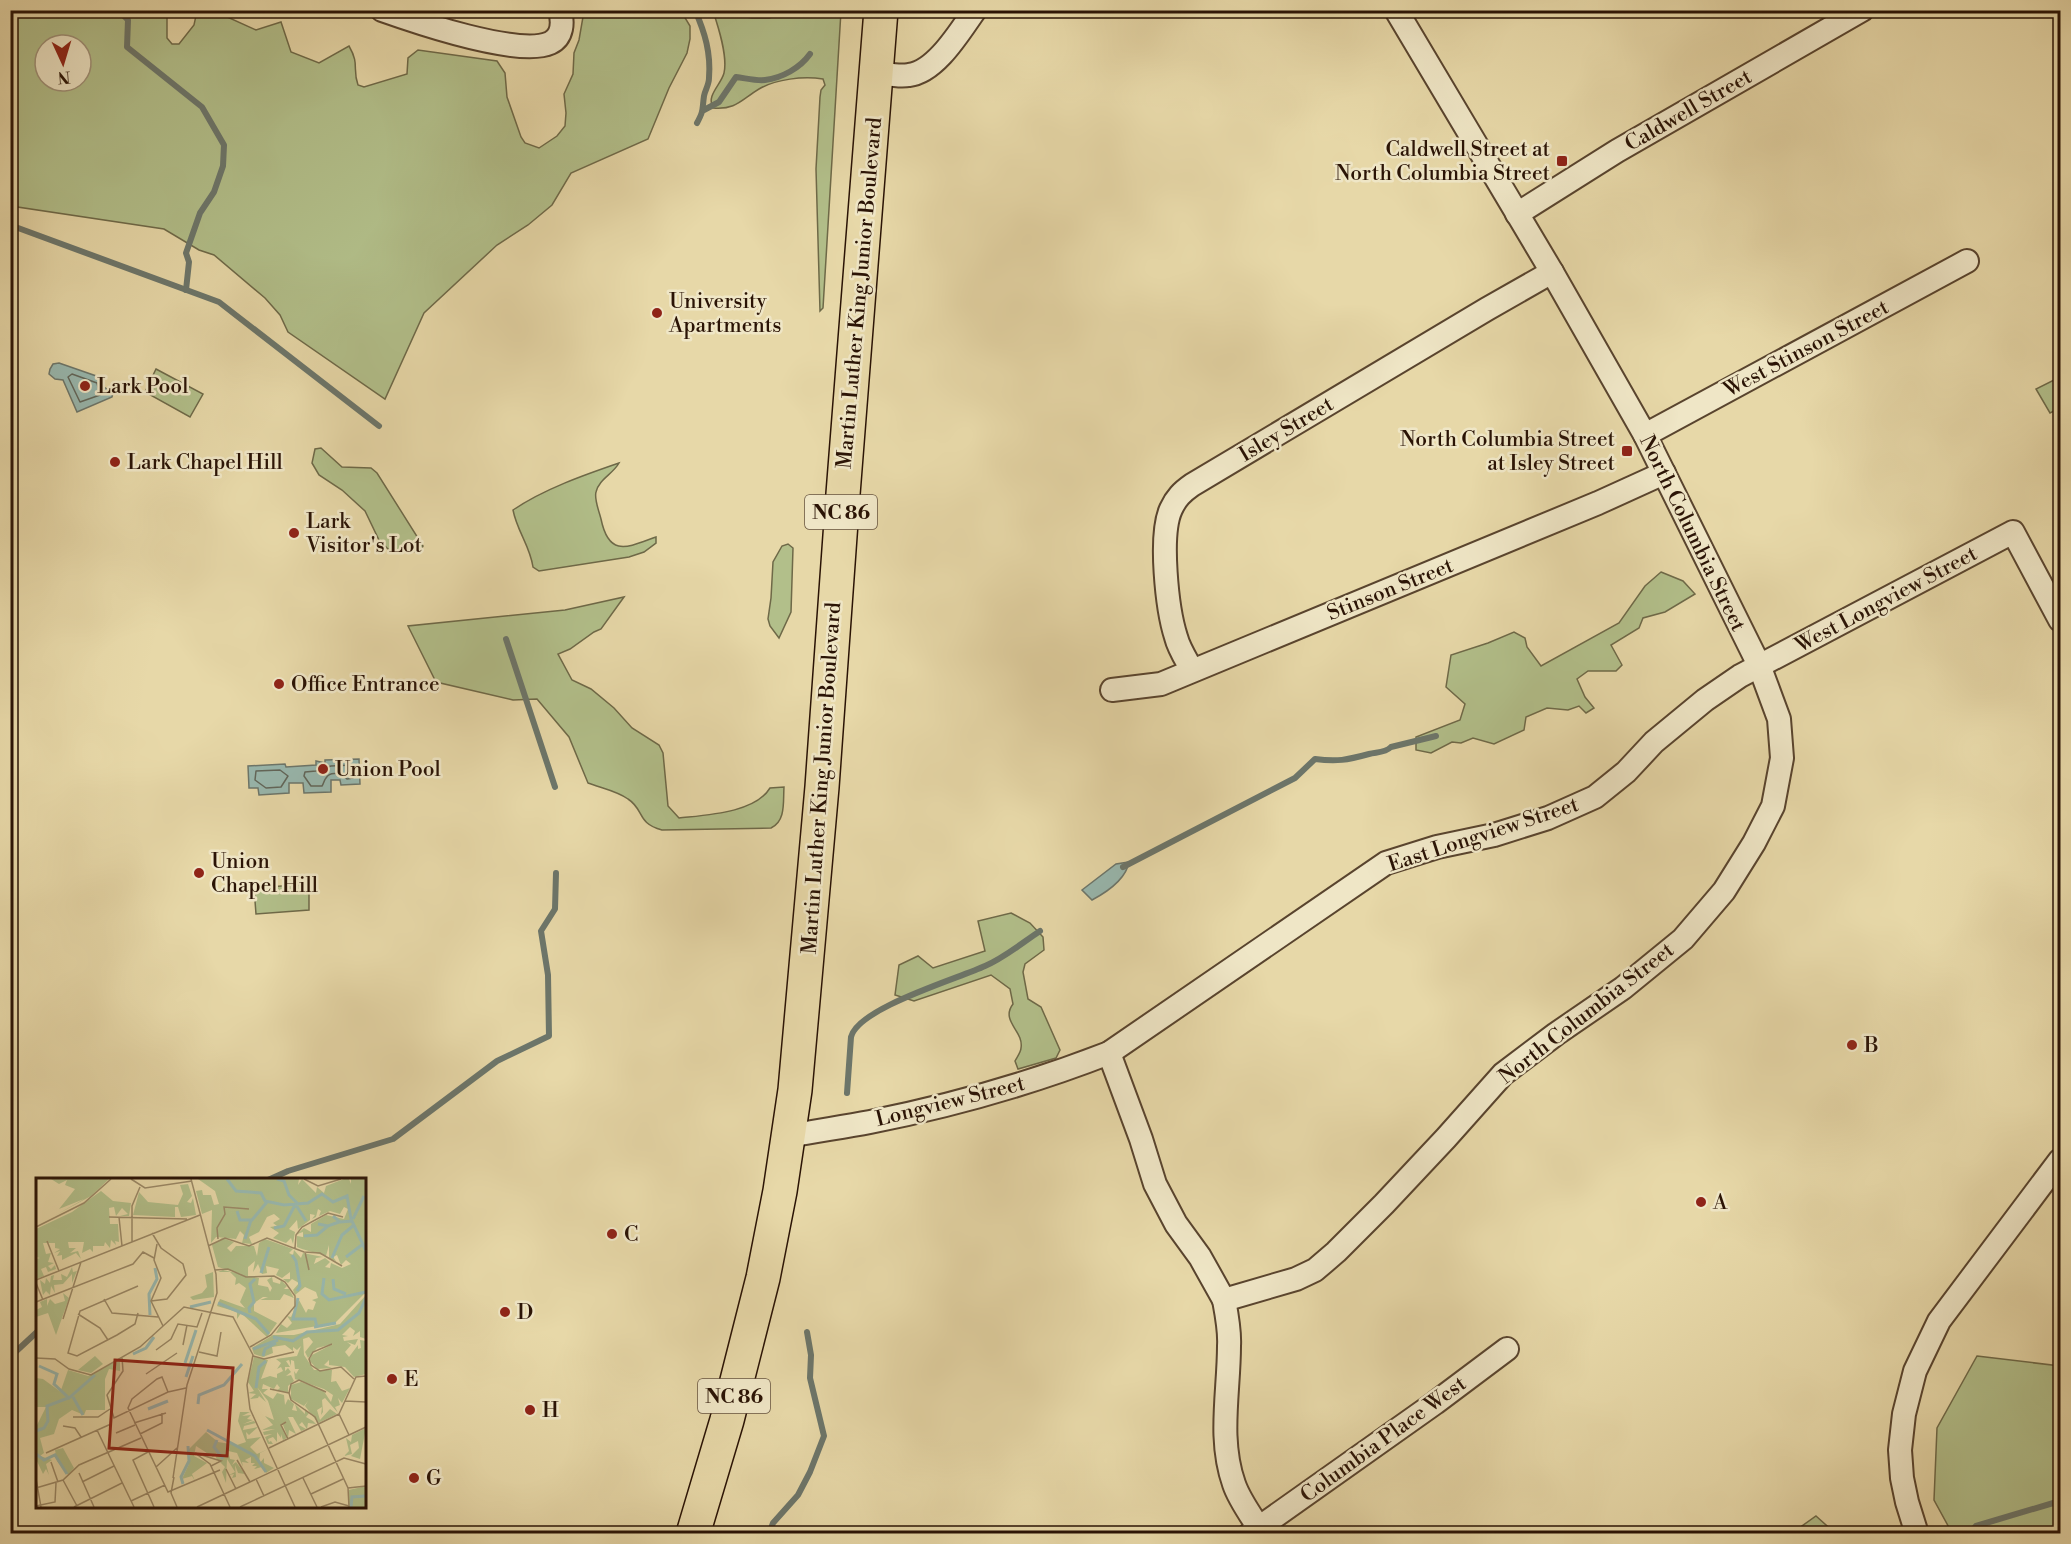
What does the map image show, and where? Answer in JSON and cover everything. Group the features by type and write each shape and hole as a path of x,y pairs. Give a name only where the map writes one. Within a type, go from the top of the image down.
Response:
{"main road":[{"name":"Martin Luther King Junior Boulevard","path":"693,1533 727,1420 763,1278 789,1136 803,1014 822,798 842,502 881,10"}],"street":[{"path":"382,10 465,36 527,45 543,45 552,42 560,34 561,11"},
{"path":"876,73 908,76 932,65 975,10"},
{"name":"North Columbia Street","path":"1224,1300 1296,1279 1315,1269 1336,1252 1384,1204 1503,1074 1623,988 1683,939 1724,891 1754,843 1773,806 1782,758 1779,719 1759,665 1645,435 1552,272 1396,10"},
{"name":"Caldwell Street","path":"1517,214 1617,151 1862,10"},
{"name":"West Stinson Street","path":"1645,435 1967,261"},
{"name":"Isley Street","path":"1192,670 1176,638 1172,620 1165,544 1166,523 1179,495 1192,485 1456,327 1552,272"},
{"name":"Stinson Street","path":"1112,690 1161,684 1598,503 1664,473"},
{"name":"West Longview Street","path":"1759,665 2013,532 2061,620"},
{"name":"East Longview Street","path":"1109,1053 1386,863 1437,847 1494,835 1548,818 1594,797 1626,772 1654,742 1705,700 1759,665"},
{"path":"1109,1053 1155,1184 1176,1224 1200,1257 1224,1300 1229,1346 1226,1392 1228,1459 1234,1484 1254,1531"},
{"name":"Longview Street","path":"789,1136 870,1122 989,1093 1067,1069 1109,1053"},
{"path":"1917,1533 1906,1502 1900,1450 1904,1414 1915,1371 1939,1321 2061,1160"},
{"name":"Columbia Place West","path":"1254,1531 1426,1410 1507,1349"}],"green space":[{"path":"10,11 172,11 167,16 167,38 172,44 179,44 194,25 197,11 225,11 225,16 256,30 281,22 291,52 319,63 349,46 355,62 358,85 364,87 407,74 408,58 418,50 497,61 505,73 507,97 521,137 525,143 539,148 557,136 565,126 564,94 573,74 574,53 579,40 584,11 681,11 690,26 687,53 669,88 648,139 571,173 552,205 528,225 497,245 424,313 385,399 288,332 280,315 265,298 214,255 199,250 164,229 11,206"},
{"path":"713,11 724,11 752,18 769,18 794,11 841,11 823,308 820,311 816,169 820,97 825,85 823,79 798,78 781,81 759,89 733,106 713,108 711,99 724,73 725,58"},
{"path":"156,369 203,394 190,417 145,392"},
{"path":"2060,377 2060,408 2050,413 2036,389"},
{"path":"321,448 342,467 371,468 377,473 423,546 420,552 389,550 379,540 365,511 342,490 319,475 312,463 315,449"},
{"path":"619,463 600,484 596,492 596,502 609,540 621,546 628,546 656,537 656,543 644,552 629,557 539,571 533,567 513,510 551,489"},
{"path":"788,544 793,548 791,612 779,638 768,619 773,562 782,546"},
{"path":"1661,572 1683,581 1695,594 1665,612 1643,618 1639,628 1611,645 1622,665 1616,671 1588,671 1577,679 1585,697 1594,708 1586,713 1579,706 1568,710 1547,708 1526,717 1524,730 1494,744 1473,738 1461,743 1452,742 1431,753 1416,750 1416,737 1460,720 1465,704 1446,687 1451,655 1514,632 1525,638 1527,647 1541,666 1619,623 1645,586"},
{"path":"624,597 601,629 558,654 572,680 591,689 614,708 632,728 659,745 663,753 668,806 679,818 716,814 742,808 763,796 770,788 784,787 781,816 776,825 771,828 662,830 648,824 637,807 624,796 588,783 569,737 537,699 513,700 436,682 408,626 565,610"},
{"path":"309,884 309,910 256,914 254,888"},
{"path":"1011,913 1030,923 1043,937 1044,950 1025,964 1023,972 1028,999 1041,1007 1060,1050 1056,1058 1018,1069 1015,1061 1021,1042 1009,1016 1013,1004 1010,989 991,975 914,1001 895,995 899,965 918,956 933,968 985,951 978,921"},
{"path":"1977,1356 2060,1366 2060,1526 2045,1533 1952,1533 1934,1500 1937,1428"},
{"path":"1816,1516 1835,1533 1792,1533"}],"water":[{"name":"Lark Pool","path":"59,363 102,378 104,387 113,393 112,397 77,412 63,380 55,379 49,374 53,364"},
{"path":"359,759 360,784 341,785 340,780 331,780 331,792 304,793 303,783 289,783 289,793 259,795 258,788 249,788 248,766 285,764 286,767 316,765 316,761 325,763 325,760"},
{"path":"1129,862 1120,879 1098,897 1092,900 1082,890 1116,864"}],"waterway":[{"path":"118,10 128,20 127,47 202,107 224,145 223,166 214,192 200,213 186,253 189,262 186,290"},
{"path":"695,10 702,27 709,60 709,81 697,123"},
{"path":"704,110 719,102 736,77 754,80 778,77 796,68 810,54"},
{"path":"10,225 219,302 379,426"},
{"path":"506,639 555,787"},
{"path":"1123,867 1295,778 1315,759 1348,759 1436,736"},
{"path":"272,1178 288,1171 393,1139 497,1061 549,1036 548,975 541,931 555,909 556,873"},
{"path":"847,1093 851,1037 858,1026 889,1005 992,963 1040,931"},
{"path":"769,1534 773,1523 798,1495 824,1436 810,1378 811,1355 807,1332"},
{"path":"10,1357 36,1333"},
{"path":"1969,1534 1976,1526 2060,1501"}],"place":[{"name":"Caldwell Street at North Columbia Street","path":"1562,161"},
{"name":"University Apartments","path":"657,313"},
{"name":"Lark Pool","path":"85,386"},
{"name":"North Columbia Street at Isley Street","path":"1627,451"},
{"name":"Lark Chapel Hill","path":"115,462"},
{"name":"Lark Visitor's Lot","path":"294,533"},
{"name":"Office Entrance","path":"279,684"},
{"name":"Union Pool","path":"323,769"},
{"name":"Union Chapel Hill","path":"199,873"},
{"name":"B","path":"1852,1045"},
{"name":"A","path":"1701,1202"},
{"name":"C","path":"612,1234"},
{"name":"D","path":"505,1312"},
{"name":"E","path":"392,1379"},
{"name":"H","path":"530,1410"},
{"name":"G","path":"414,1478"}]}
